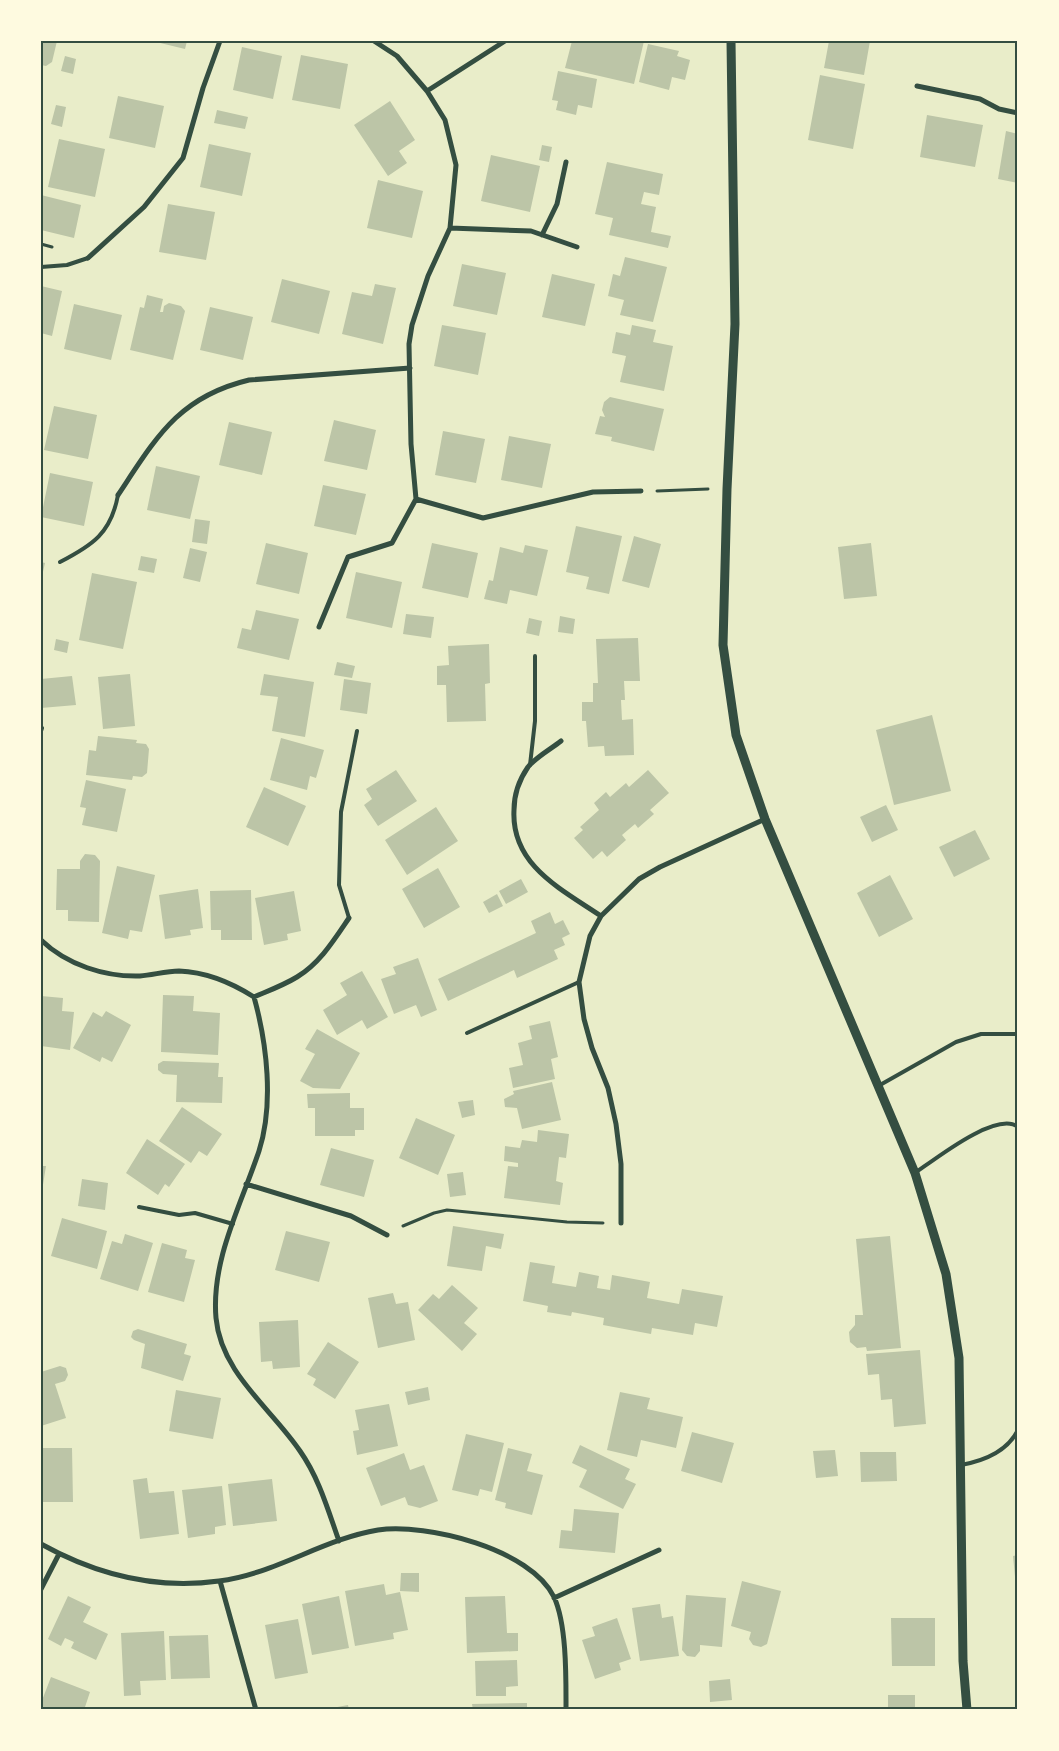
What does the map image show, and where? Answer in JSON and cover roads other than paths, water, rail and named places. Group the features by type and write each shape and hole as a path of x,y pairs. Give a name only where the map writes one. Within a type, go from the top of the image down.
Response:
{"street":[{"path":"88,258 144,207 183,158 203,88 220,41"},
{"path":"319,627 348,557 392,543 416,499 411,444 409,344 414,317 428,276 450,228 456,165 444,120 427,91 397,56 374,41"},
{"path":"427,91 505,41"},
{"path":"730,41 735,324 727,488 723,645 736,735 765,819 880,1085 915,1173 946,1274 959,1358 963,1661 967,1710"},
{"path":"917,86 980,98 999,110 1018,113"},
{"path":"542,235 558,204 566,162"},
{"path":"450,228 531,231 577,247"},
{"path":"118,495 171,421 186,407 229,384 249,380 410,368"},
{"path":"416,499 483,518 593,492 641,491"},
{"path":"561,741 530,766 522,778 514,797 513,817 517,837 522,851 532,865 548,880 601,916"},
{"path":"621,1223 620,1164 616,1124 608,1088 592,1048 584,1019 579,982 590,936 601,916 639,879 660,867 765,819"},
{"path":"254,997 296,978 312,966 326,951 348,918"},
{"path":"41,940 62,956 102,972 140,976 178,971 200,974 238,986 254,997 260,1020 264,1054 265,1118 260,1149 223,1253 216,1297 216,1320 226,1353 243,1381 301,1452 314,1474 339,1541"},
{"path":"246,1184 351,1216 387,1234"},
{"path":"41,1544 88,1568 143,1581 175,1583 220,1581 267,1570 339,1541 377,1530 405,1528 448,1534 476,1542 515,1562 537,1577 554,1598 563,1642 566,1710"},
{"path":"554,1598 659,1550"},
{"path":"41,1589 58,1554"},
{"path":"220,1581 256,1710"}],"lane":[{"path":"41,267 67,265 88,258"},
{"path":"60,562 97,541 115,514 118,495"},
{"path":"530,766 535,721 534,656"},
{"path":"348,918 339,885 341,812 357,731"},
{"path":"466,1033 579,982"},
{"path":"880,1085 956,1042 981,1034 1018,1034"},
{"path":"915,1173 988,1127 1005,1122 1018,1127"},
{"path":"140,1207 179,1215 195,1213 233,1224"},
{"path":"959,1466 979,1462 993,1454 1014,1438 1018,1430"},
{"path":"1014,1438 1018,1442"}]}
